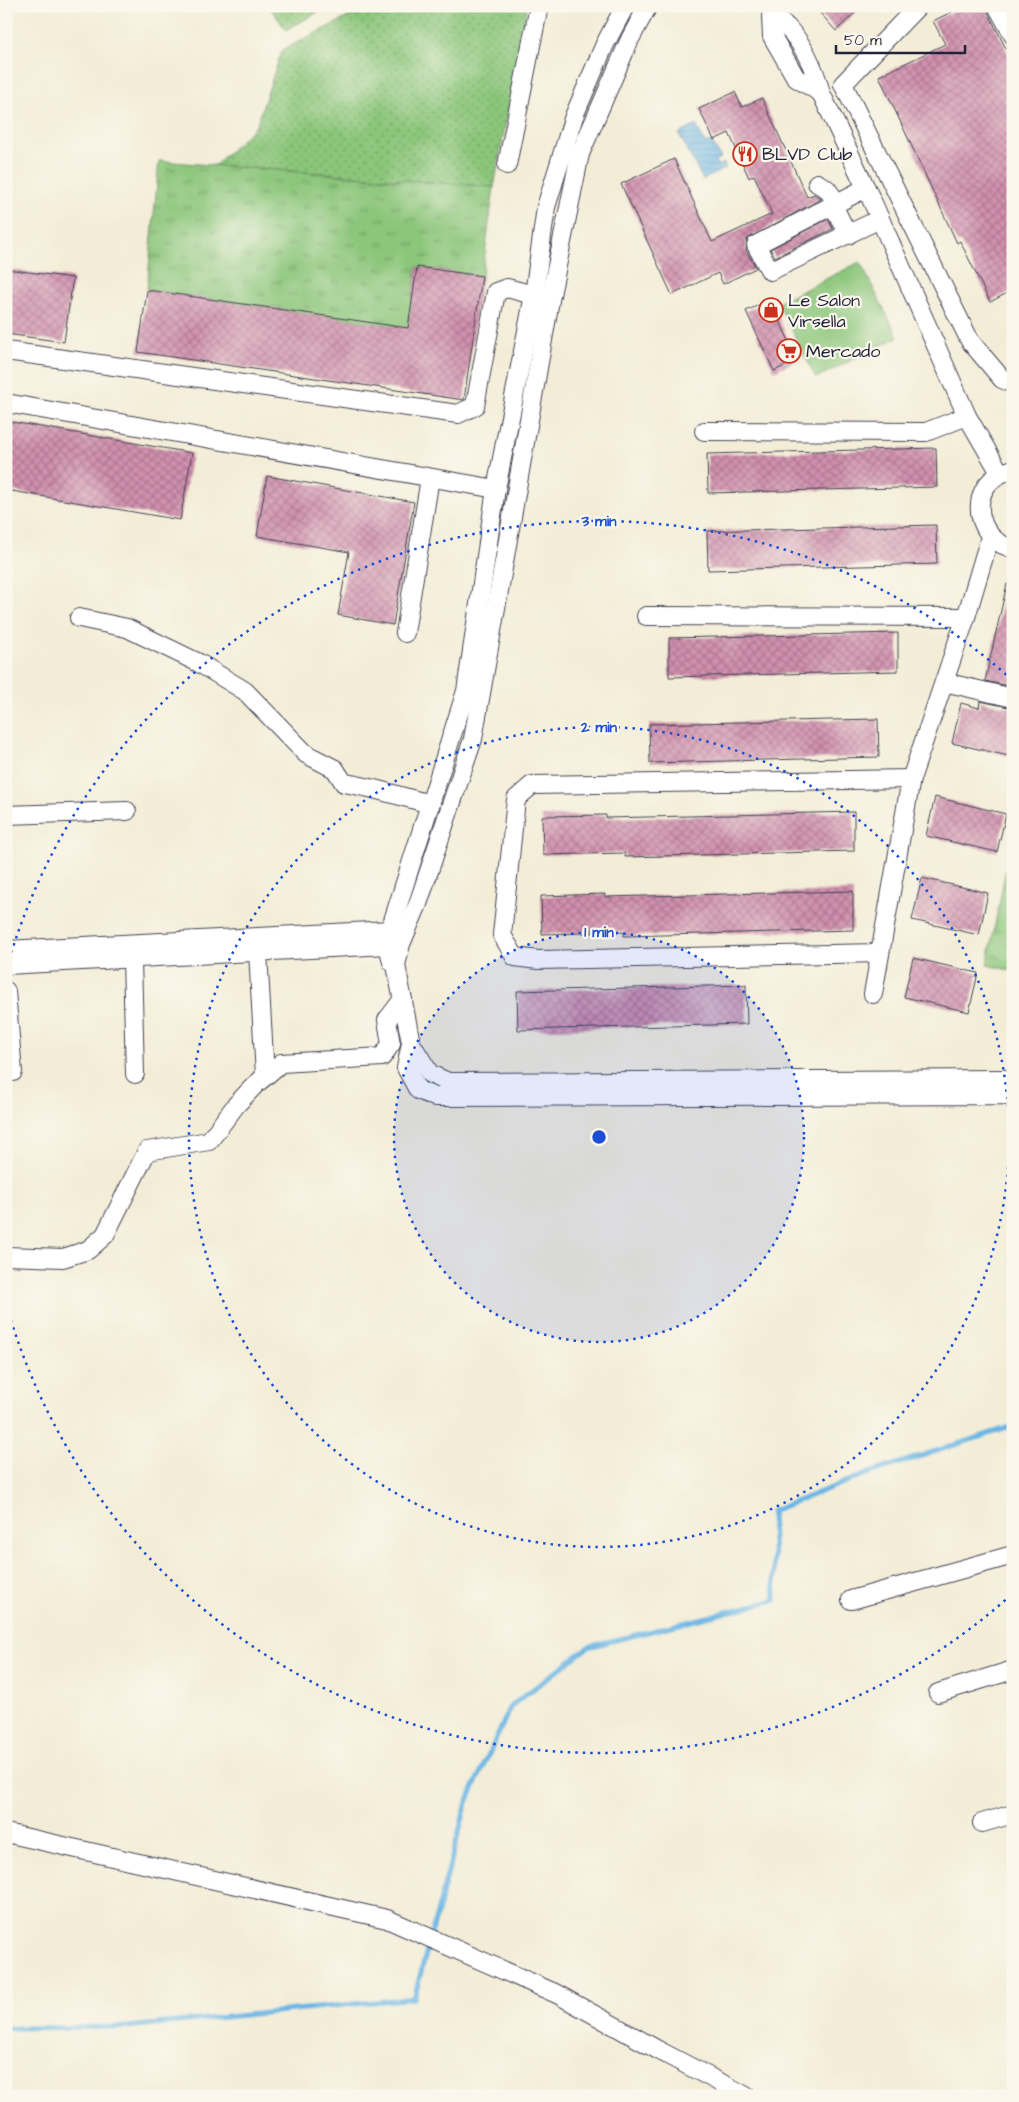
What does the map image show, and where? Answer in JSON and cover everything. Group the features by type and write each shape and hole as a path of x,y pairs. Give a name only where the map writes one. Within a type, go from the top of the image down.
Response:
{"street":[{"path":"507,165 539,6"},
{"path":"625,6 605,44 574,116 546,207 542,298 473,739 418,904 401,944 396,965 411,1043 430,1074 448,1082 1013,1079"},
{"path":"396,965 392,962 389,937 466,691 496,489 542,298 580,154 630,39 648,6"},
{"path":"918,6 843,84 970,340 1002,379 1013,384"},
{"path":"997,6 1013,35"},
{"path":"768,11 772,36 796,78 821,94 866,188 968,416 1006,471 986,485 980,502 981,521 990,537 1006,547 1013,548"},
{"path":"817,183 826,189 835,204 848,235"},
{"path":"866,188 756,245 766,276 880,219"},
{"path":"6,350 458,414 475,406 496,292 507,288 542,298"},
{"path":"6,403 496,489"},
{"path":"704,431 926,432 968,416"},
{"path":"405,633 430,478"},
{"path":"873,994 911,779 966,617 990,537"},
{"path":"646,616 966,617"},
{"path":"79,618 127,628 199,663 245,691 306,754 335,769 344,783 370,786 386,793 430,804"},
{"path":"944,682 1013,698"},
{"path":"880,953 538,960 515,956 502,935 516,799 532,785 911,779"},
{"path":"6,814 127,811"},
{"path":"6,950 389,937"},
{"path":"6,965 258,952 389,937"},
{"path":"258,952 265,1076"},
{"path":"132,958 135,1074"},
{"path":"6,991 13,1072"},
{"path":"6,1256 63,1258 88,1250 105,1235 146,1151 208,1140 236,1105 265,1076 282,1063 382,1057 390,1044 387,1020 403,999"},
{"path":"411,1043 406,1068 418,1090 435,1097 1013,1097"},
{"path":"851,1600 1013,1555"},
{"path":"938,1693 1013,1670"},
{"path":"982,1822 1013,1814"},
{"path":"6,1833 387,1920 557,1994 746,2096"}],"green space":[{"path":"269,6 329,6 286,30"},
{"path":"370,6 527,6 494,187 215,165 256,126 282,50"},
{"path":"159,161 494,187 482,276 417,267 408,328 147,290"},
{"path":"860,262 898,337 816,378 778,303"},
{"path":"1013,833 1013,971 987,965"}],"water":[{"path":"696,125 706,144 711,141 721,158 715,161 718,166 724,163 726,168 703,180 679,134"}],"building":[{"path":"814,6 862,6 836,31"},
{"path":"964,6 985,6 1013,63 1013,290 990,302 960,241 957,243 879,76 945,44 933,21"},
{"path":"735,92 742,107 762,98 807,197 814,194 821,199 747,239 746,250 756,268 723,284 718,273 672,295 621,184 674,159 712,242 772,214 754,175 749,178 729,133 714,140 699,109"},
{"path":"828,219 833,229 775,257 770,249"},
{"path":"417,267 482,276 464,400 138,352 147,290 408,328"},
{"path":"6,269 73,278 64,342 6,334"},
{"path":"770,300 798,360 774,371 746,311"},
{"path":"6,421 192,453 180,520 6,490"},
{"path":"936,448 937,487 708,493 707,454"},
{"path":"267,476 414,502 393,625 338,615 349,552 257,536"},
{"path":"936,525 937,564 708,570 707,531"},
{"path":"1007,584 1013,585 1013,687 985,681"},
{"path":"898,633 898,671 669,677 669,638"},
{"path":"980,701 1013,708 1013,757 952,743 961,703 979,708"},
{"path":"878,719 879,757 650,763 649,724"},
{"path":"935,797 1006,814 997,852 926,836"},
{"path":"854,812 854,851 625,857 625,853 543,855 542,816 606,815 606,818"},
{"path":"922,878 988,893 979,935 912,920"},
{"path":"853,891 853,930 624,936 624,932 542,934 541,896 605,894 605,897"},
{"path":"913,958 978,973 969,1012 904,997"},
{"path":"746,985 747,1024 518,1030 517,991"}],"waterway":[{"path":"6,2028 127,2027 414,1998 467,1802 511,1706 588,1647 775,1600 772,1511 866,1474 1013,1426"}],"place":[{"name":"BLVD Club","path":"745,154"},
{"name":"Le Salon Virsella","path":"771,310"},
{"name":"Mercado","path":"789,351"}]}
